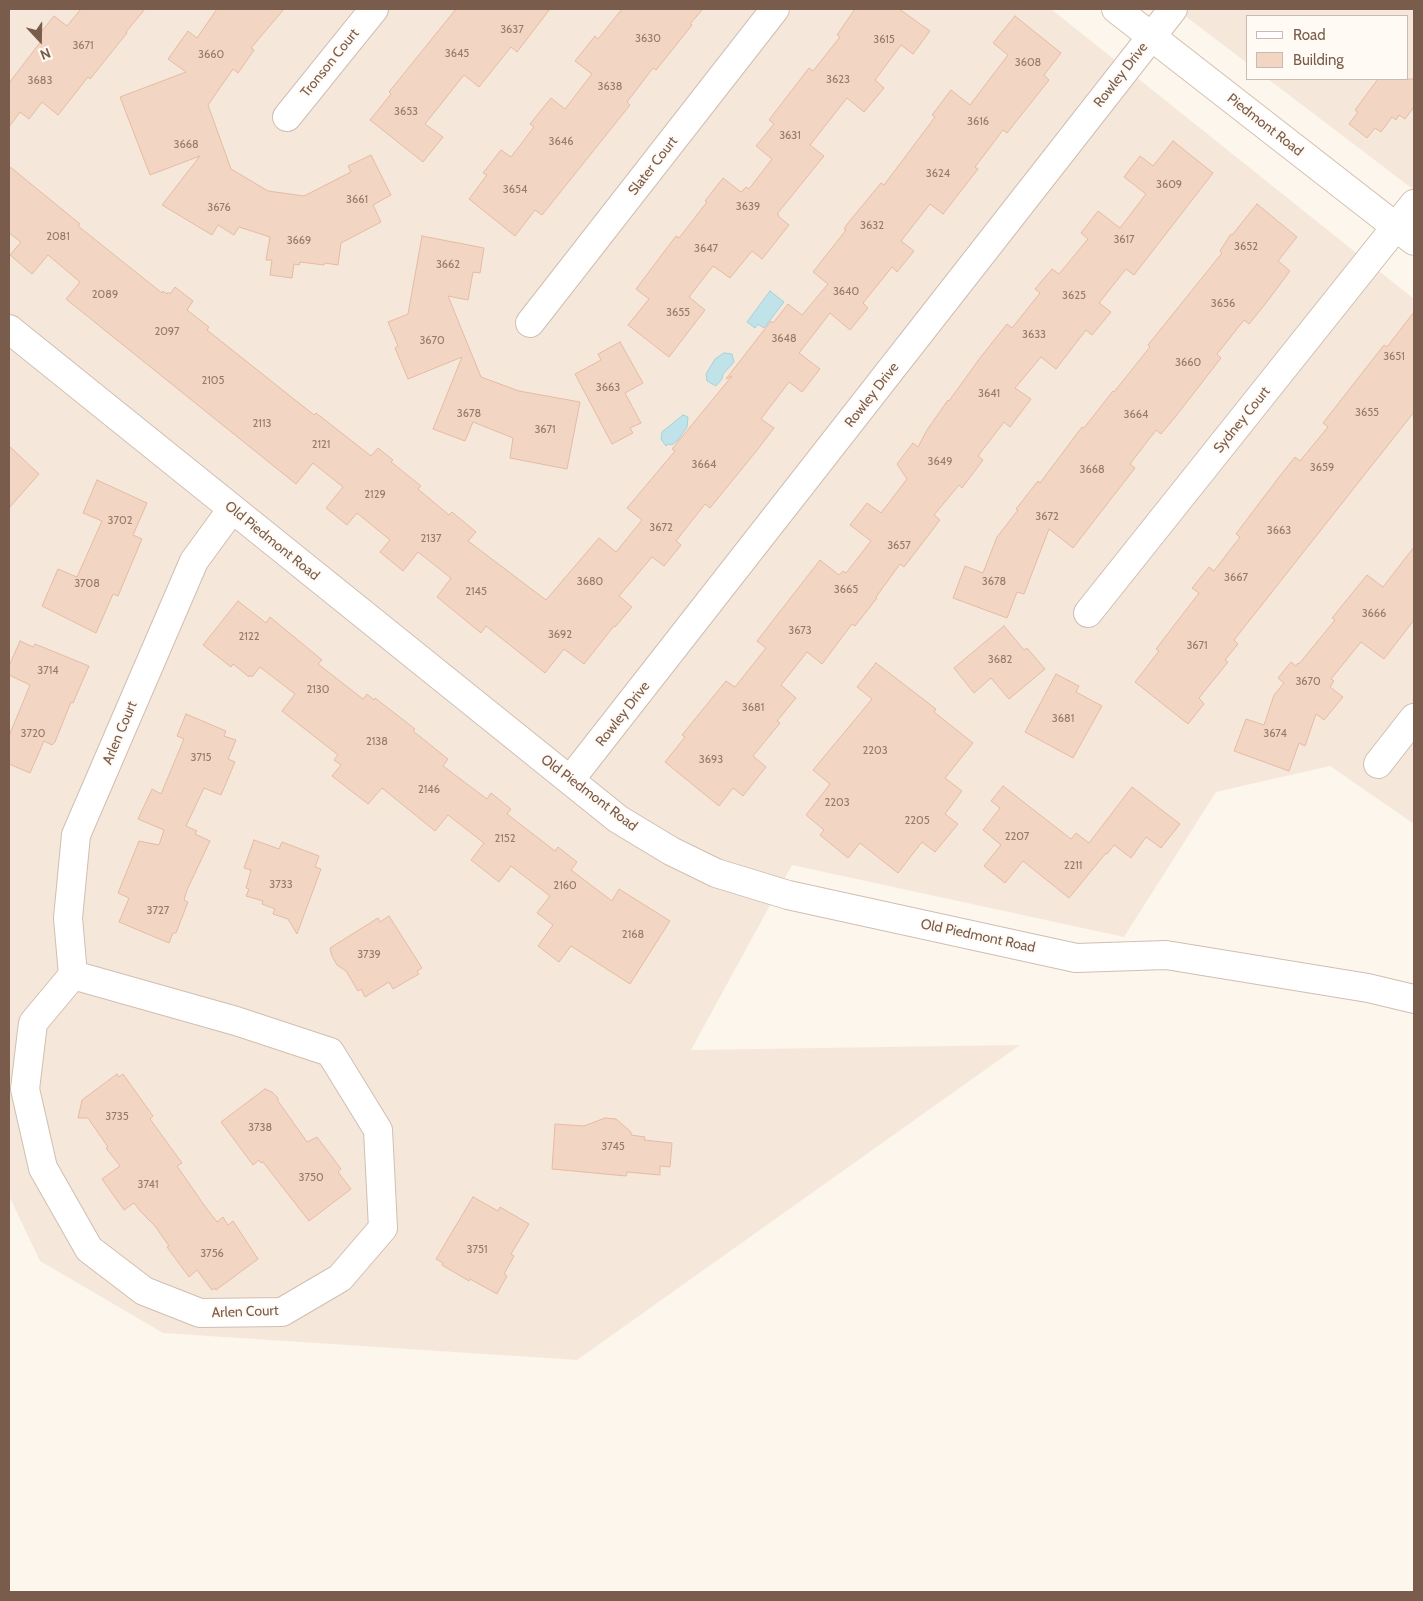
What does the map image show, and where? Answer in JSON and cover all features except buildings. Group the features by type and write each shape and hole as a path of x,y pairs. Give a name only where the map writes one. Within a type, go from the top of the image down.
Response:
{"street":[{"name":"Tronson Court","path":"287,117 374,9"},
{"name":"Slater Court","path":"530,323 775,9"},
{"name":"Piedmont Road","path":"1116,9 1405,234"},
{"name":"Rowley Drive","path":"570,780 1174,9"},
{"name":"Sydney Court","path":"1088,612 1405,234 1414,204"},
{"name":"Old Piedmont Road","path":"9,329 618,819 671,851 716,873 788,895 1076,958 1166,955 1368,988 1414,999"},
{"name":"Arlen Court","path":"73,975 236,1020 330,1052 378,1130 383,1219 383,1228 340,1278 282,1312 200,1313 144,1291 89,1249 43,1168 25,1089 33,1023 73,975 68,918 76,835 194,561 232,509"},
{"path":"1378,764 1414,718"}],"shaded area":[{"path":"9,9 1051,9 1414,299 1414,824 1330,766 1216,792 1124,937 792,865 691,1050 1020,1045 577,1360 163,1333 40,1261 9,1196"},
{"path":"1176,9 1414,9 1414,190 1269,80 1408,80 1408,15 1246,15 1246,62"}],"water":[{"path":"770,291 784,302 764,328 758,324 755,328 747,322"},
{"path":"724,353 732,354 734,362 723,374 722,379 716,386 707,381 706,374 715,359"},
{"path":"683,415 688,417 687,427 678,440 672,445 668,444 666,446 661,439 662,432"}]}
